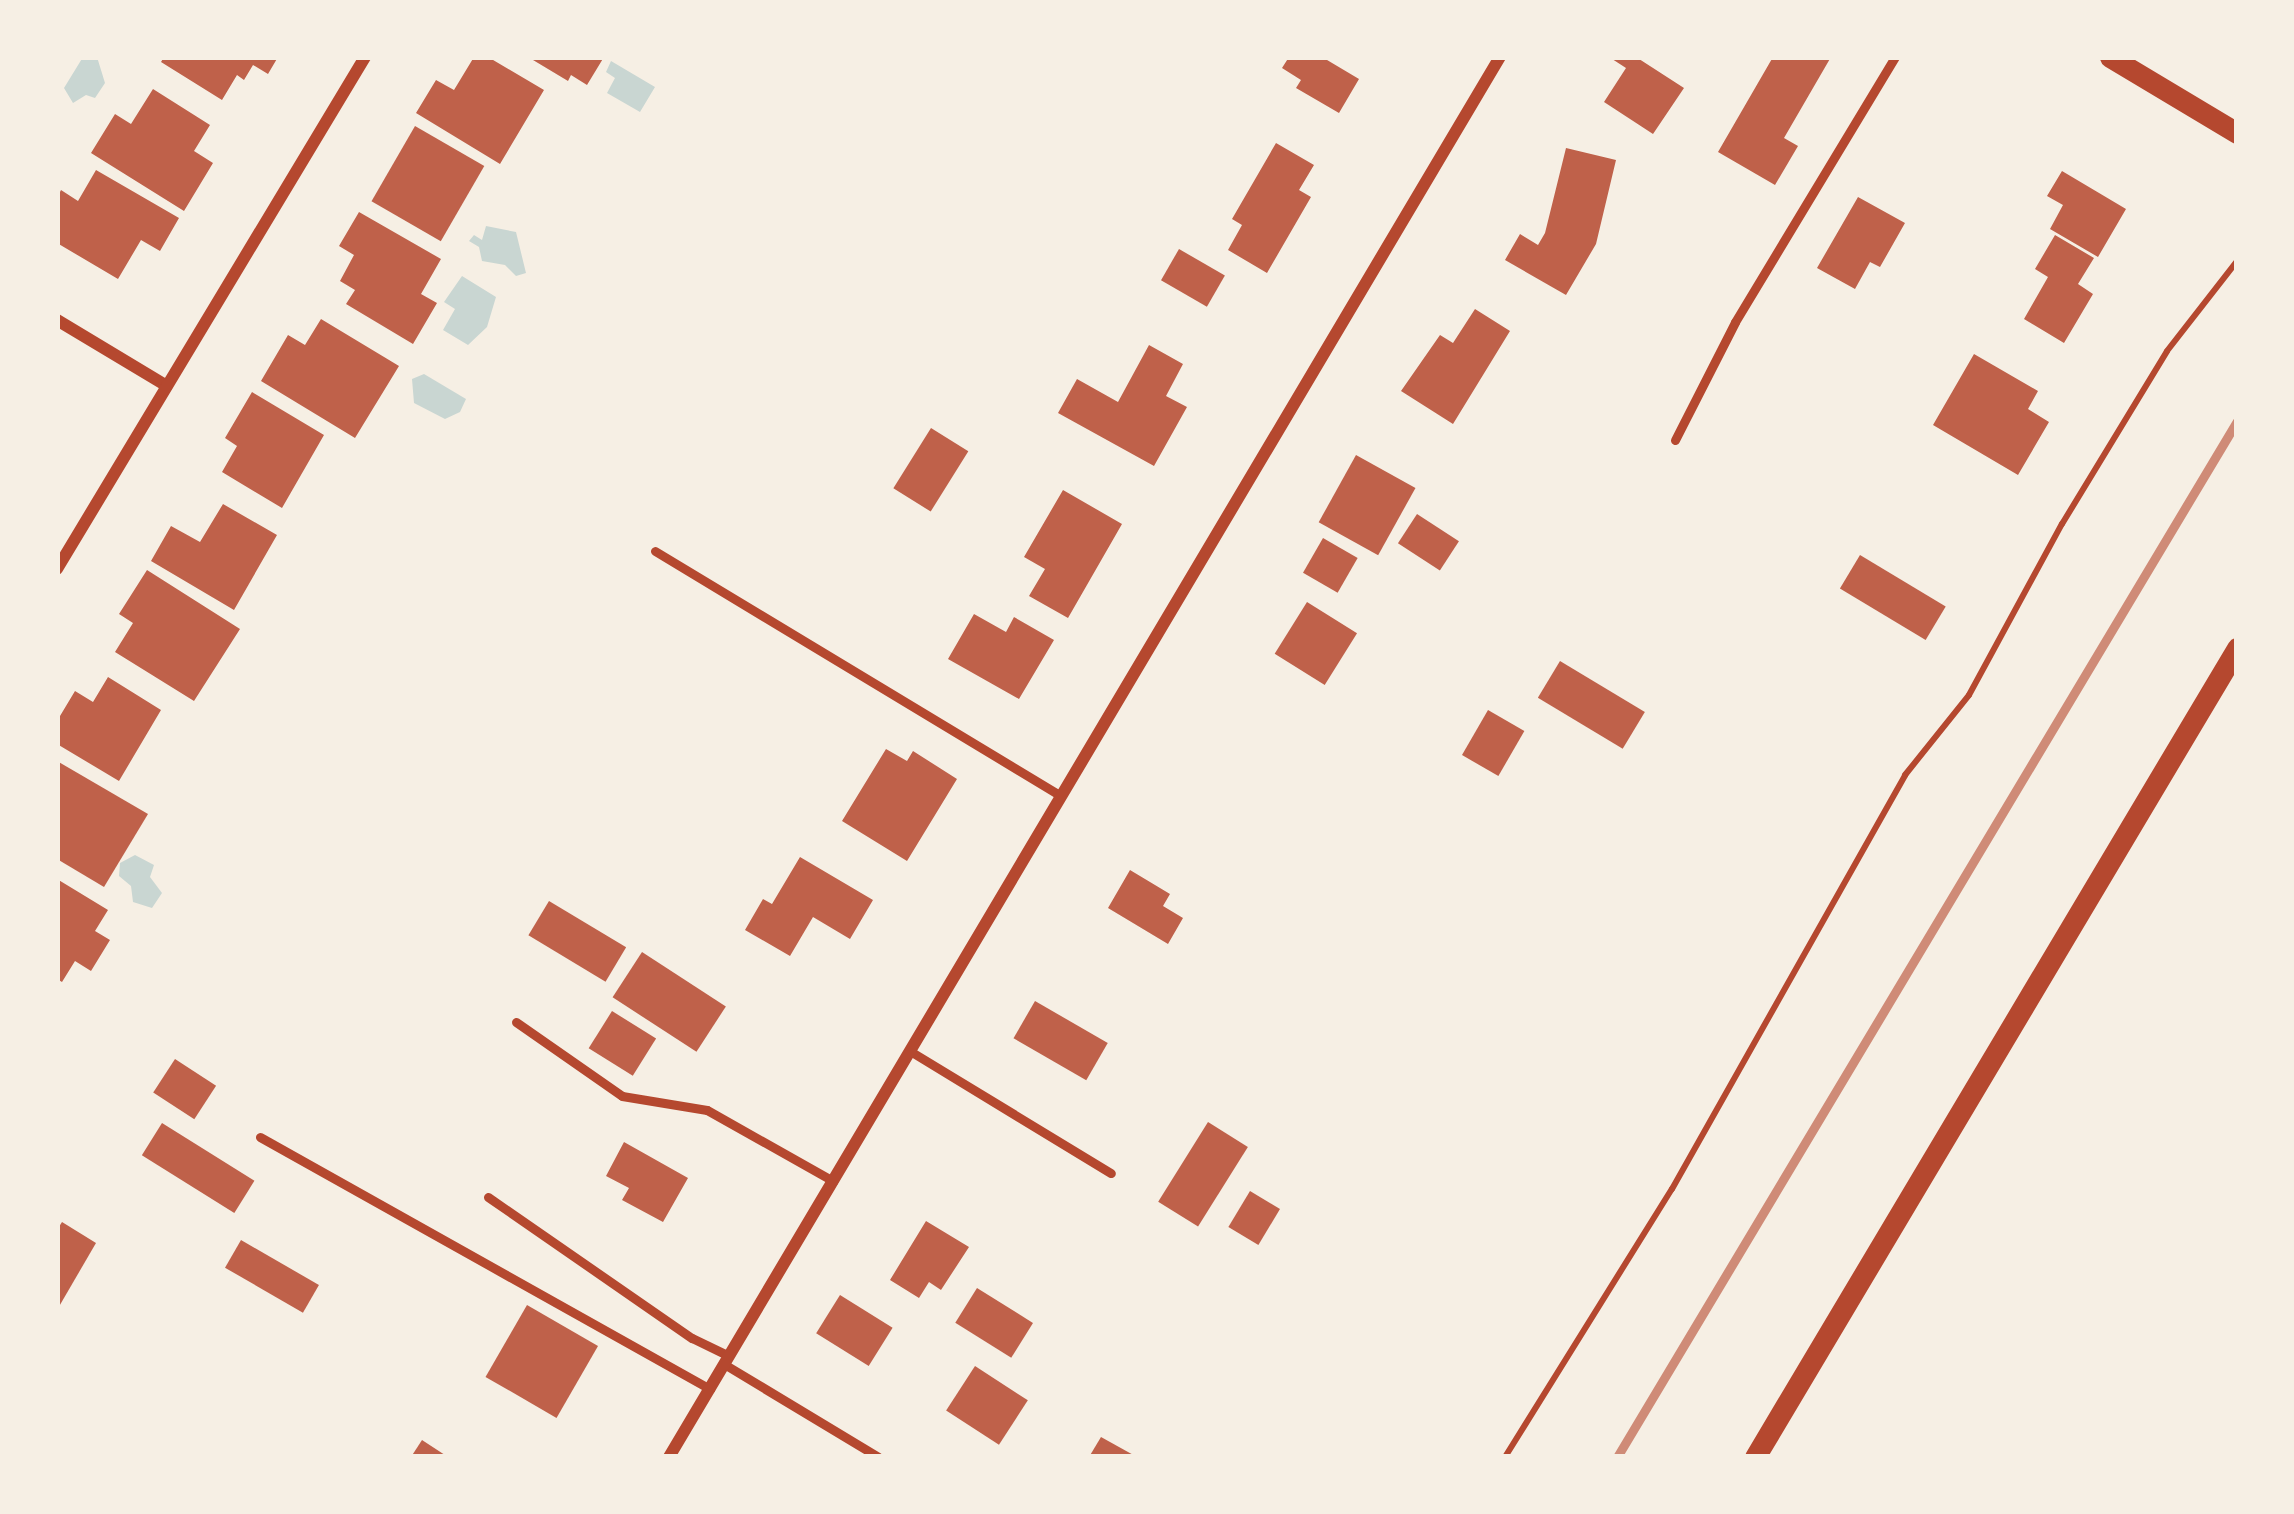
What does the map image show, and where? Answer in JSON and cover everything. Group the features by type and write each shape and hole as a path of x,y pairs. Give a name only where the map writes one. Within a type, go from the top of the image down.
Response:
{"street":[{"path":"57,568 365,57"},
{"path":"669,1457 1499,57"},
{"path":"2110,57 2237,133"},
{"path":"57,320 166,386"},
{"path":"1755,1457 2237,648"}],"lane":[{"path":"1675,440 1746,302 1895,57"},
{"path":"655,551 1061,796"},
{"path":"515,1022 622,1096 707,1110 833,1181"},
{"path":"910,1051 1112,1173"},
{"path":"260,1136 710,1389"},
{"path":"488,1197 692,1338 878,1457"}],"path":[{"path":"1505,1457 1672,1189 1905,775 1969,695 2062,524 2167,351 2237,261"}],"shaded area":[{"path":"83,57 97,57 105,83 95,98 86,95 73,103 64,88"},
{"path":"611,61 655,87 640,112 607,93 615,78 606,72"},
{"path":"486,226 516,232 526,273 516,276 505,265 482,261 479,247 469,241 474,235 482,240"},
{"path":"462,276 496,297 487,327 468,345 443,330 455,309 444,302"},
{"path":"424,374 466,399 460,412 445,419 414,403 412,379"},
{"path":"135,855 154,865 150,877 162,893 152,908 133,902 131,886 119,876 120,863"}],"building":[{"path":"164,57 278,57 268,74 253,65 244,80 237,75 222,100 161,62"},
{"path":"474,57 488,57 544,90 500,164 416,113 436,80 454,90"},
{"path":"528,57 604,57 587,85 571,75 568,81"},
{"path":"1289,57 1322,57 1359,79 1339,113 1296,88 1301,80 1282,68"},
{"path":"1609,57 1636,57 1684,88 1653,134 1604,102 1626,68"},
{"path":"1773,57 1831,57 1784,138 1798,146 1775,185 1718,152"},
{"path":"153,89 210,125 194,151 213,163 184,211 91,153 115,114 131,124"},
{"path":"415,126 484,166 441,241 372,201"},
{"path":"1276,143 1314,165 1299,190 1311,197 1267,273 1228,250 1242,225 1232,219"},
{"path":"1566,148 1616,160 1596,244 1566,295 1505,260 1520,234 1538,245 1545,233"},
{"path":"96,170 179,218 160,251 141,240 118,279 57,243 61,190 78,201"},
{"path":"2062,171 2126,209 2098,257 2050,229 2063,205 2047,196"},
{"path":"1858,197 1905,223 1880,267 1870,262 1855,289 1817,268"},
{"path":"359,212 441,259 421,294 437,303 413,344 346,304 355,290 340,281 354,255 339,246"},
{"path":"2055,235 2094,258 2078,284 2093,294 2064,343 2024,319 2048,277 2035,269"},
{"path":"1179,249 1225,276 1207,307 1161,280"},
{"path":"1475,309 1510,331 1453,424 1401,391 1440,335 1453,343"},
{"path":"321,319 399,366 355,438 261,381 288,335 305,345"},
{"path":"1149,345 1183,364 1166,396 1187,407 1154,466 1058,413 1077,379 1118,402"},
{"path":"1974,354 2038,391 2028,409 2049,422 2018,475 1933,425"},
{"path":"252,392 324,435 282,508 222,472 237,446 225,438"},
{"path":"931,428 968,451 931,512 893,488"},
{"path":"1356,455 1415,488 1378,555 1319,522"},
{"path":"1063,490 1122,524 1068,618 1029,596 1045,569 1024,557"},
{"path":"223,504 277,535 234,610 151,561 171,526 200,542"},
{"path":"1417,514 1459,541 1440,571 1398,543"},
{"path":"1323,538 1358,558 1338,593 1303,573"},
{"path":"1860,555 1946,607 1926,640 1840,588"},
{"path":"147,570 240,629 194,701 115,652 133,623 119,614"},
{"path":"1307,602 1357,633 1325,685 1275,654"},
{"path":"974,614 1006,632 1014,617 1054,640 1019,699 948,659"},
{"path":"1560,661 1645,712 1623,749 1538,698"},
{"path":"108,677 161,710 119,781 57,744 57,721 75,691 93,702"},
{"path":"1488,710 1524,731 1498,776 1462,755"},
{"path":"886,749 907,761 913,751 957,779 907,861 842,821"},
{"path":"57,761 148,814 104,887 57,859"},
{"path":"800,857 873,900 850,939 813,917 790,956 745,930 763,899 772,904"},
{"path":"1130,870 1170,894 1163,906 1183,918 1168,944 1108,908"},
{"path":"57,879 108,910 95,931 110,940 91,971 75,961 62,982 57,979"},
{"path":"549,901 626,947 606,982 528,935"},
{"path":"642,952 726,1006 696,1052 613,997"},
{"path":"1035,1001 1108,1043 1086,1080 1014,1038"},
{"path":"612,1011 656,1039 633,1076 589,1048"},
{"path":"175,1059 216,1086 194,1119 153,1093"},
{"path":"1208,1122 1248,1147 1198,1227 1158,1202"},
{"path":"162,1123 254,1181 234,1213 142,1155"},
{"path":"624,1142 688,1178 663,1222 622,1200 629,1188 606,1176"},
{"path":"1250,1191 1280,1209 1258,1245 1228,1227"},
{"path":"926,1221 969,1247 941,1290 929,1282 919,1298 890,1280"},
{"path":"62,1222 96,1243 57,1310 57,1230"},
{"path":"241,1240 319,1285 303,1313 225,1268"},
{"path":"977,1288 1033,1323 1011,1358 955,1323"},
{"path":"840,1295 893,1328 869,1366 816,1333"},
{"path":"527,1305 598,1346 557,1418 486,1377"},
{"path":"975,1366 1028,1400 999,1445 946,1410"},
{"path":"1101,1437 1137,1457 1089,1457"},
{"path":"422,1440 448,1457 411,1457"}],"railway":[{"path":"1617,1457 2237,421"}]}
